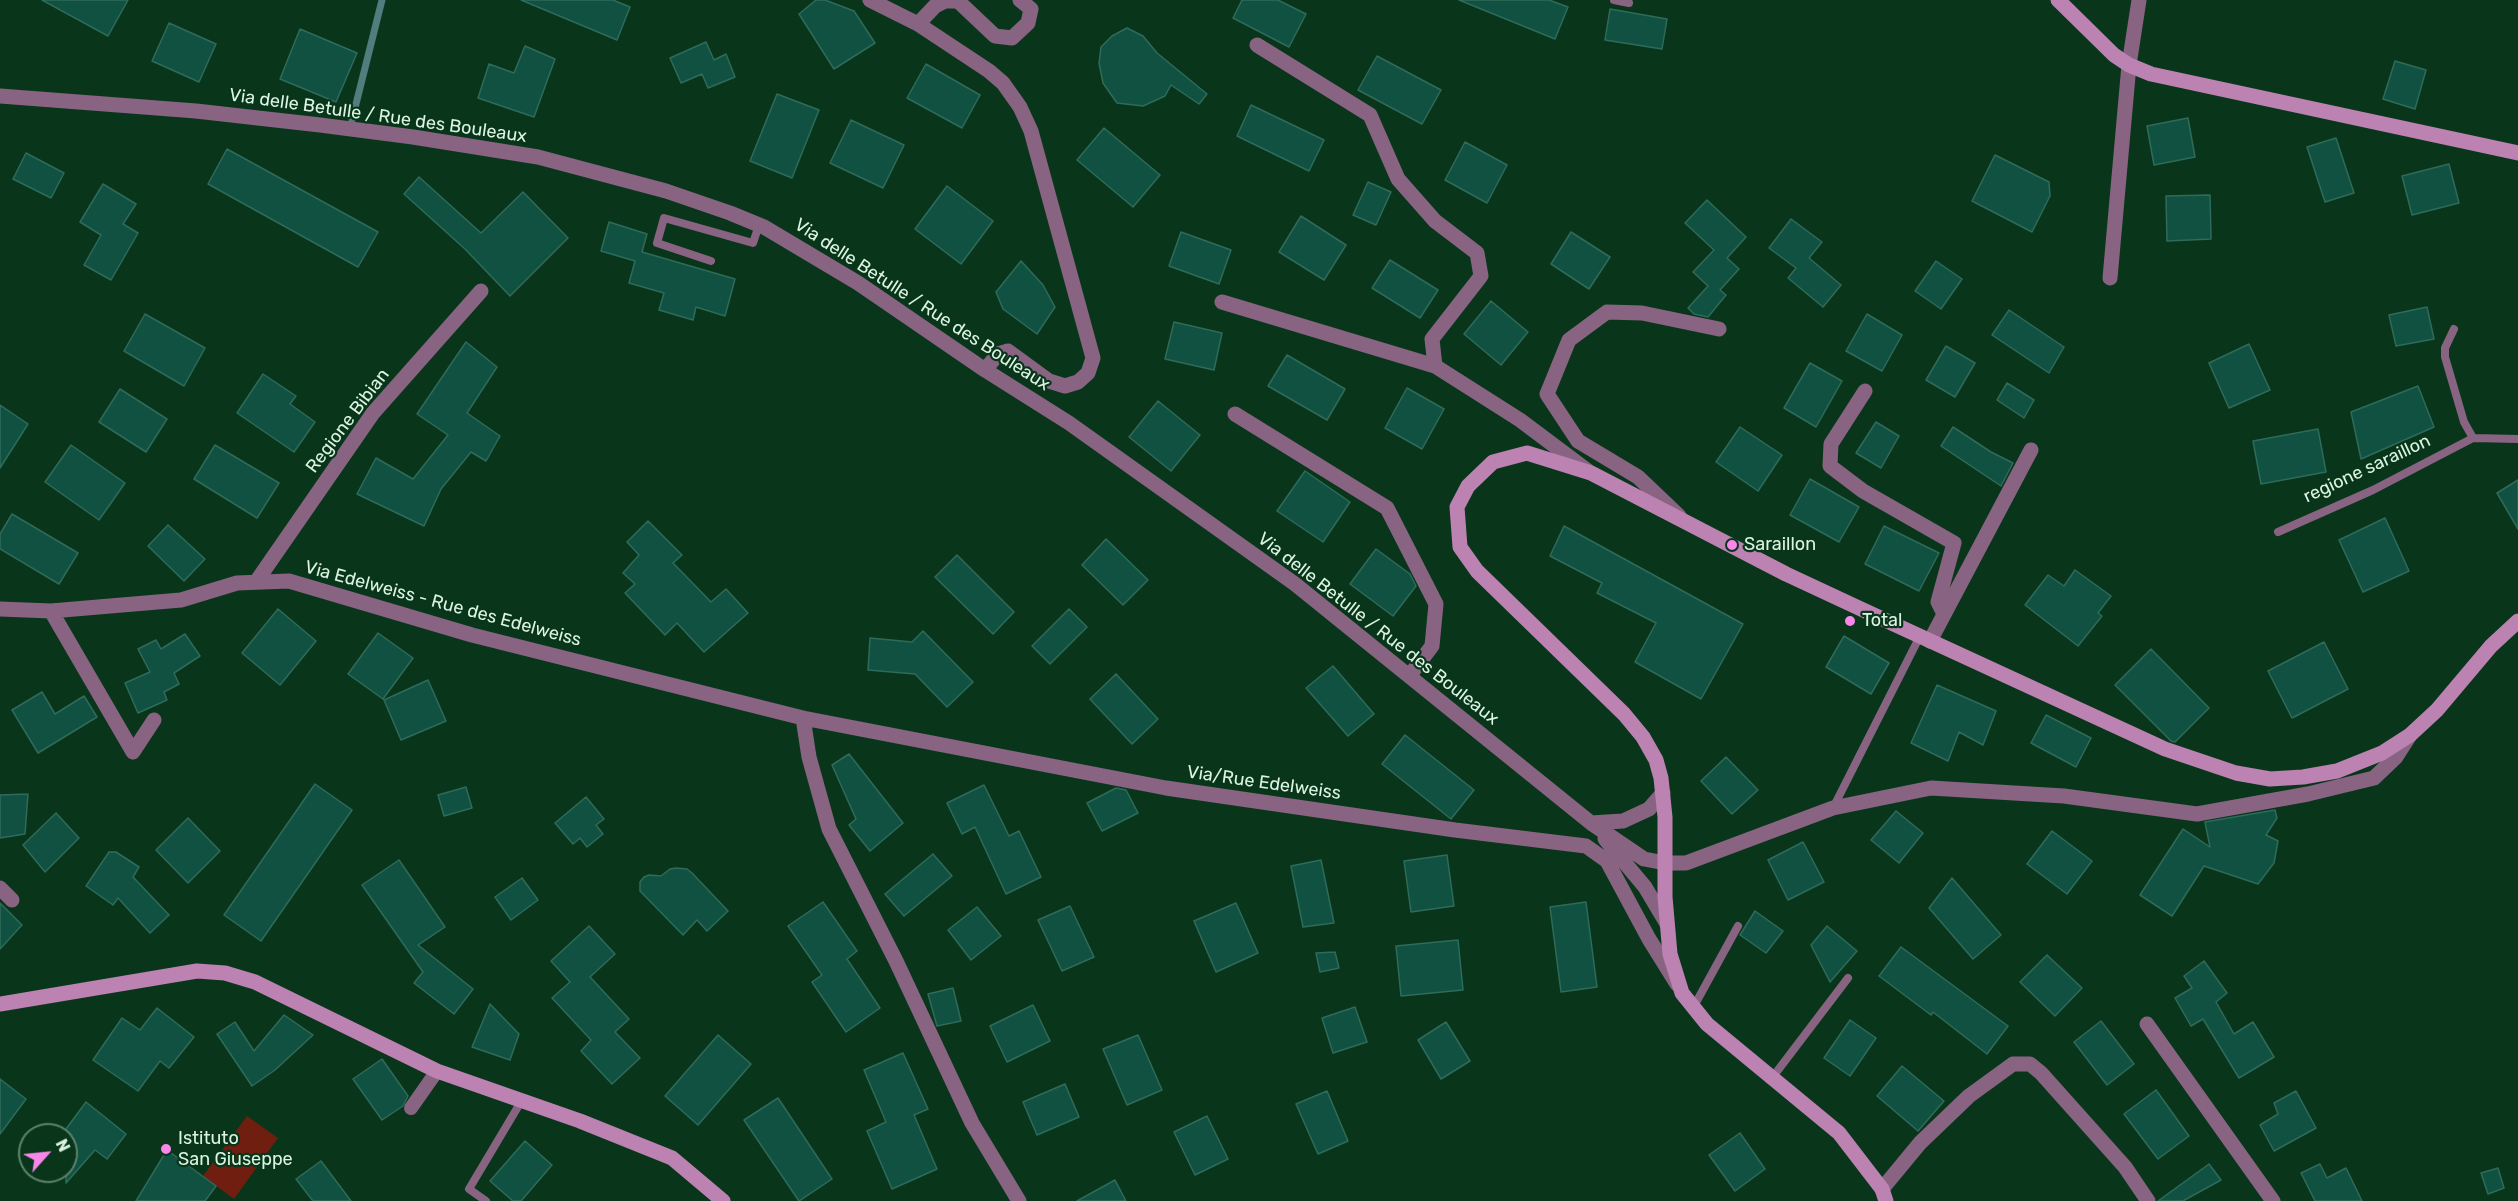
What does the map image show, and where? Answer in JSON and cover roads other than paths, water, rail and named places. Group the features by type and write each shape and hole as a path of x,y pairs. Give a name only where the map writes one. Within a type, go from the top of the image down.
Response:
{"main road":[{"path":"2058,0 2114,55 2129,65 2151,74 2518,153"},
{"path":"1884,1195 1839,1133 1707,1024 1682,993 1670,954 1663,793 1656,760 1643,737 1624,714 1477,571 1460,547 1457,507 1468,486 1493,462 1527,453 1591,473 1786,574 2165,749 2236,773 2270,779 2303,777 2337,771 2382,753 2409,735 2436,710 2491,646 2518,621"},
{"path":"0,1004 197,971 225,973 255,982 437,1071 522,1100 672,1158 723,1201"}],"street":[{"path":"870,0 918,24 990,71 1020,107 1031,131 1091,343 1093,358 1088,372 1078,382 1065,386 1049,381 1008,351 998,354 985,370"},
{"path":"918,24 945,0 958,1 995,36 1012,38 1028,23 1031,9 1020,0"},
{"path":"2110,278 2129,65 2139,0"},
{"path":"1257,45 1370,115 1398,179 1435,221 1477,253 1481,276 1432,339 1434,366"},
{"name":"Via delle Betulle / Rue des Bouleaux","path":"0,96 195,111 413,136 527,155 666,191 759,225 858,283 985,370 1069,423 1295,584 1591,823"},
{"name":"Regione Bibian","path":"256,582 374,413 481,291"},
{"path":"1222,302 1434,366 1520,420 1591,473"},
{"path":"1684,520 1638,477 1578,441 1547,394 1569,340 1607,312 1642,313 1719,329"},
{"path":"1865,391 1831,444 1830,466 1863,491 1954,543 1938,602 1943,612"},
{"path":"1235,414 1387,508 1436,604 1432,646 1410,675"},
{"path":"1925,638 1943,612 2031,450"},
{"name":"Via Edelweiss - Rue des Edelweiss","path":"0,609 51,611 181,600 237,583 289,581 472,635 765,707"},
{"path":"51,611 133,752 154,720"},
{"name":"Via/Rue Edelweiss","path":"765,707 804,717 1166,788 1455,830 1586,846 1607,861 1649,939 1682,993"},
{"path":"804,717 808,757 829,829 896,961 972,1123 1019,1201"},
{"path":"1591,823 1644,859 1686,864 1833,808 1931,788 2064,796 2197,814 2308,794 2374,778 2396,758 2409,735"},
{"path":"1591,823 1623,821 1649,809 1663,793"},
{"path":"1591,823 1645,887 1667,924"},
{"path":"0,888 12,900"},
{"path":"2147,1024 2273,1201"},
{"path":"1884,1195 1920,1143 1969,1096 2013,1064 2030,1064 2041,1073 2125,1167 2148,1201"},
{"path":"411,1108 437,1071"}],"lane":[{"path":"1614,0 1629,3"},
{"path":"711,261 657,243 664,218 753,243 759,225"},
{"path":"2454,329 2445,348 2445,357 2464,422 2473,438"},
{"name":"regione saraillon","path":"2278,532 2373,490 2473,438 2518,439"},
{"path":"1833,808 1925,638"},
{"path":"1693,1008 1738,926"},
{"path":"1772,1078 1848,978"},
{"path":"486,1201 469,1188 522,1100"}],"waterway":[{"path":"352,120 382,0"}],"place":[{"name":"Saraillon","path":"1732,545"},
{"name":"Total","path":"1850,621"},
{"name":"Istituto San Giuseppe","path":"166,1149"}]}
